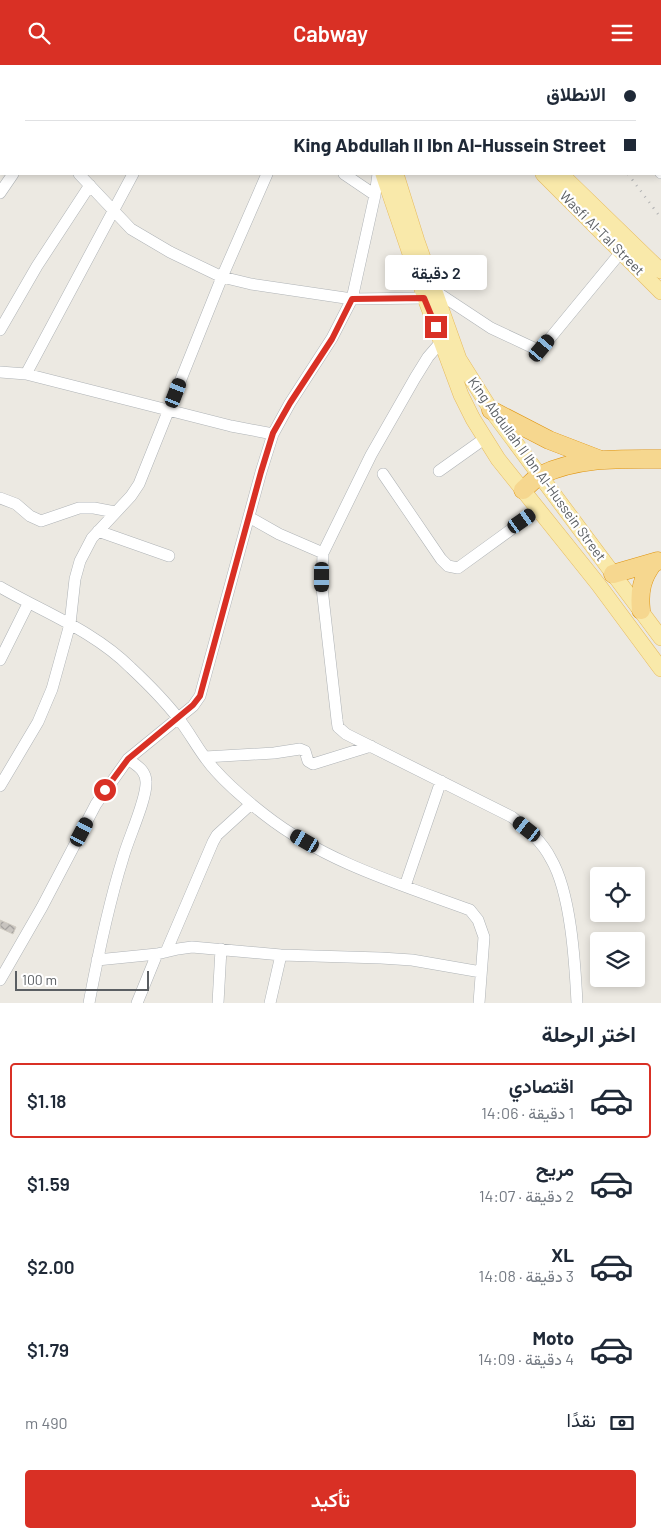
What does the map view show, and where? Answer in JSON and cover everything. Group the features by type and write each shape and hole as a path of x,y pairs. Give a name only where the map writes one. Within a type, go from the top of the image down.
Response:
{"highway":[{"path":"491,410 550,440 601,460"},
{"path":"523,490 540,475 567,466 601,460 661,459"},
{"path":"613,574 657,561"},
{"path":"641,610 640,590 643,579 657,561"}],"main road":[{"name":"King Abdullah II Ibn Al-Hussein Street","path":"383,175 430,295 459,359 491,410 661,638"},
{"name":"King Abdullah II Ibn Al-Hussein Street","path":"396,175 430,295 441,342 461,395 484,439 598,584 661,669"},
{"name":"Wasfi Al-Tal Street","path":"545,175 661,292"},
{"name":"Wasfi Al-Tal Street","path":"562,175 661,271"},
{"path":"598,584 613,574"}],"street":[{"path":"0,193 12,175"},
{"path":"80,175 131,229 148,240 222,277 251,284 352,299 430,295 538,350 542,348 621,252"},
{"path":"26,374 132,175"},
{"path":"0,786 45,708 52,689 70,624 74,579 80,561 92,538 139,484 222,277 267,175"},
{"path":"345,175 375,195"},
{"path":"0,980 42,907 96,804 128,759 193,705 200,696 248,517 273,433 290,403 332,339 352,299 378,175"},
{"path":"0,330 37,267 90,185"},
{"path":"441,342 428,357 370,455 323,553 322,588 338,727 346,734 512,817 534,836 552,859 560,877 574,953 577,1003"},
{"path":"0,372 26,374 170,409 230,426 273,433"},
{"path":"439,471 484,439"},
{"path":"383,474 441,559 448,566 458,567 538,510"},
{"path":"0,498 16,504 30,516 41,521 79,508 94,507 115,512"},
{"path":"248,517 279,534 323,553"},
{"path":"98,531 169,556"},
{"path":"0,587 28,604 95,638 113,651 132,668 178,718 213,768 231,788 293,834 329,856 365,872 470,910 478,920 484,937 478,1003"},
{"path":"0,660 28,604"},
{"path":"205,757 274,753 300,749 305,751 308,761 313,764 371,746"},
{"path":"89,1003 97,960 122,860 146,789 146,776 143,770 128,759"},
{"path":"405,886 441,781"},
{"path":"137,1003 213,841 251,803"},
{"path":"97,960 162,953 192,947 281,955 404,959 481,972"},
{"path":"218,1003 221,949"},
{"path":"270,1003 281,955"}],"building":[{"path":"0,920 16,927 13,934 0,928"}],"railway":[{"path":"629,175 661,218"}],"route":[{"path":"105,790 128,759 193,705 200,696 273,433 290,403 332,339 352,299 424,298 436,327"}]}
